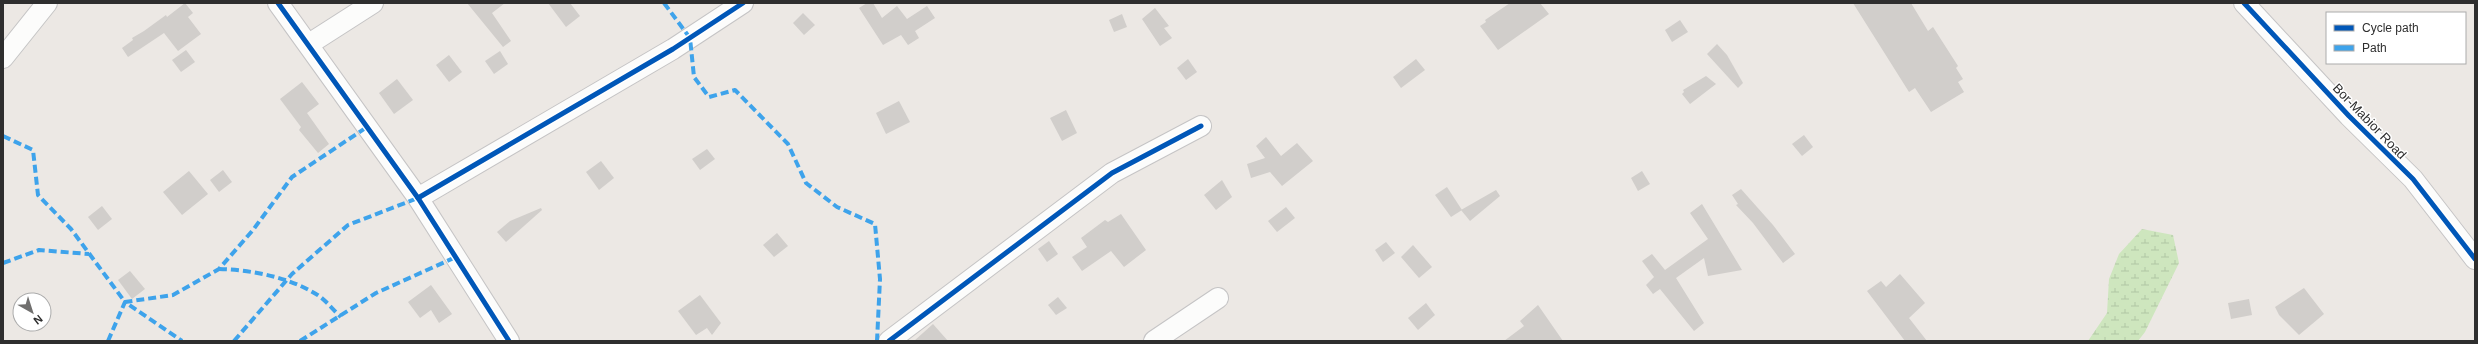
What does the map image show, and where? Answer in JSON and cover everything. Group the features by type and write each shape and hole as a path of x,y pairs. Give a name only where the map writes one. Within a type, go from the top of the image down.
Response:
{"street":[{"path":"3,58 47,3"},
{"path":"278,3 418,198 509,341"},
{"path":"308,44 373,3"},
{"path":"418,198 673,49 743,3"},
{"name":"Bor-Mabior Road","path":"2244,3 2349,116 2413,179 2475,259"},
{"path":"889,341 1112,173 1201,126"},
{"path":"1154,341 1218,298"}],"green space":[{"path":"2142,229 2173,235 2179,263 2145,332 2138,341 2088,341 2107,313 2109,279 2119,254"}],"building":[{"path":"185,3 193,13 188,17 201,34 178,51 164,33 128,57 122,48 133,40 132,38 166,15 167,17"},
{"path":"467,3 505,3 492,13 511,41 503,47"},
{"path":"548,3 570,3 580,16 566,27"},
{"path":"867,3 873,3 882,18 897,6 907,19 927,6 935,18 915,31 919,38 908,45 901,35 883,45 859,8"},
{"path":"1510,3 1540,3 1549,14 1498,50 1480,26 1486,22 1485,20"},
{"path":"1853,3 1911,3 1928,31 1933,27 1958,66 1956,68 1963,79 1958,82 1964,92 1931,112 1915,88 1909,92"},
{"path":"1155,8 1169,26 1164,28 1172,38 1160,46 1142,19"},
{"path":"803,13 815,25 804,35 793,23"},
{"path":"1122,14 1127,27 1114,32 1109,20"},
{"path":"1680,20 1688,32 1672,42 1665,30"},
{"path":"1717,44 1727,55 1743,83 1738,88 1707,54"},
{"path":"186,50 195,62 181,72 172,60"},
{"path":"500,51 508,64 494,74 485,61"},
{"path":"449,55 462,72 449,82 436,65"},
{"path":"1188,59 1197,72 1186,80 1177,68"},
{"path":"1416,59 1425,70 1401,88 1393,77"},
{"path":"1706,76 1716,84 1690,104 1682,94 1684,92 1683,90"},
{"path":"397,79 413,100 394,114 379,93"},
{"path":"302,82 319,104 307,113 329,144 318,153 299,130 301,127 280,99"},
{"path":"899,101 910,122 886,134 876,113"},
{"path":"1066,110 1077,133 1062,141 1050,118"},
{"path":"1804,135 1813,147 1802,156 1792,144"},
{"path":"1266,137 1281,156 1297,143 1313,161 1282,186 1270,172 1251,178 1247,164 1265,158 1256,146"},
{"path":"707,149 715,159 700,170 692,159"},
{"path":"601,161 614,178 599,190 586,172"},
{"path":"223,170 232,182 219,192 210,180"},
{"path":"189,171 208,194 182,215 163,192"},
{"path":"1642,171 1650,184 1638,191 1631,178"},
{"path":"1222,180 1232,197 1216,210 1204,195"},
{"path":"1447,187 1462,210 1451,217 1435,195"},
{"path":"1741,189 1773,225 1795,254 1783,263 1753,223 1736,205 1738,204 1732,195"},
{"path":"1496,190 1500,196 1470,221 1461,210"},
{"path":"1702,204 1742,270 1708,276 1704,258 1676,278 1704,323 1694,331 1660,289 1653,294 1646,285 1654,277 1642,261 1652,254 1665,270 1708,239 1690,213"},
{"path":"102,206 112,219 98,230 88,217"},
{"path":"1286,207 1295,218 1277,232 1268,221"},
{"path":"541,208 542,210 506,242 497,232 510,221"},
{"path":"1121,214 1146,250 1124,267 1111,251 1082,271 1072,257 1087,247 1081,238 1105,220 1108,222"},
{"path":"777,233 788,246 774,257 763,245"},
{"path":"1049,241 1058,254 1047,262 1038,249"},
{"path":"1386,242 1395,253 1383,262 1375,250"},
{"path":"1413,245 1432,267 1419,278 1401,257"},
{"path":"130,271 145,289 132,299 118,280"},
{"path":"1900,274 1925,303 1909,318 1927,341 1905,341 1867,291 1881,281 1886,287"},
{"path":"431,285 452,314 439,323 431,310 420,318 408,302"},
{"path":"2304,288 2324,314 2299,335 2279,315 2275,307"},
{"path":"700,295 721,323 712,335 707,328 696,335 678,311"},
{"path":"1058,297 1067,308 1056,315 1048,305"},
{"path":"2249,299 2252,315 2231,319 2228,303"},
{"path":"1426,303 1435,315 1418,330 1408,318"},
{"path":"1538,305 1563,341 1504,341 1524,326 1520,321"},
{"path":"933,324 948,341 914,341"}],"marked path":[{"path":"664,3 690,38 694,77 709,97 735,90 788,144 806,183 837,207 875,224 880,279 877,341"},
{"path":"3,136 33,150 38,195 71,229 125,302 173,295 219,269 253,230 292,177 367,127"},
{"path":"234,341 292,274 348,225 418,198"},
{"path":"3,263 39,250 89,254"},
{"path":"300,341 376,293 456,257"},
{"path":"219,269 257,273 294,283 319,296 341,317"},
{"path":"108,341 125,302 182,341"}],"cycle path":[{"path":"278,3 418,198 509,341"},
{"path":"418,198 673,49 743,3"},
{"path":"2244,3 2349,116 2413,179 2475,259"},
{"path":"889,341 1112,173 1201,126"}]}
